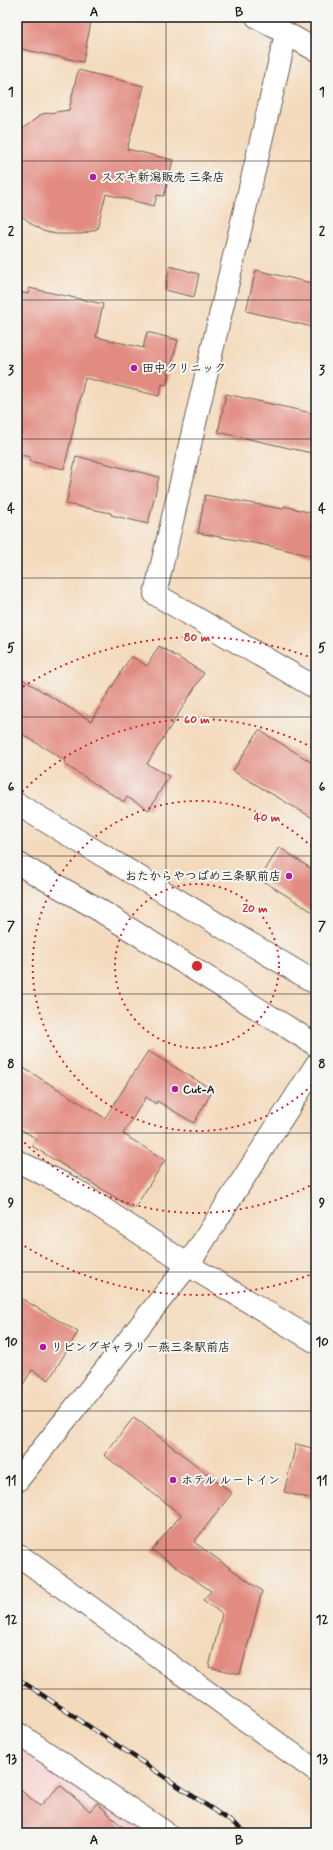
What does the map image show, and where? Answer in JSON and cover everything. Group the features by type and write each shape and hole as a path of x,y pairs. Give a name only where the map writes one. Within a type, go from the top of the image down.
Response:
{"street":[{"path":"257,17 316,50"},
{"path":"286,34 155,594 316,688"},
{"path":"17,804 316,983"},
{"path":"17,863 91,905 316,1045"},
{"path":"17,1481 188,1265 316,1065"},
{"path":"17,1162 72,1188 188,1265 316,1342"},
{"path":"17,1554 316,1771"},
{"path":"17,1733 166,1833"}],"shaded area":[{"path":"17,1739 151,1833 17,1833"}],"building":[{"path":"17,17 92,17 83,62 17,48"},
{"name":"スズキ新潟販売 三条店","path":"78,70 144,86 127,149 173,160 164,196 157,195 154,206 106,194 97,229 82,234 56,234 43,231 17,212 17,136 22,129 42,114 69,110"},
{"path":"170,266 199,274 194,297 165,290"},
{"path":"256,270 316,284 316,328 246,311"},
{"path":"29,288 103,304 96,337 143,348 147,332 178,340 166,385 162,384 159,396 85,378 64,469 29,461 30,457 17,454 17,292 28,294"},
{"path":"226,394 316,414 316,454 218,432"},
{"path":"76,456 159,477 148,524 111,515 111,513 66,504"},
{"path":"205,495 283,509 284,506 316,514 316,557 270,546 198,533"},
{"path":"159,646 204,673 147,764 169,776 149,810 127,797 124,802 64,764 66,761 17,731 17,676 91,721 131,656 147,666"},
{"path":"259,730 316,765 316,820 233,771"},
{"name":"おたからやつばめ三条駅前店","path":"279,847 316,872 316,914 260,879"},
{"path":"148,1051 213,1090 194,1123 157,1101 156,1104 146,1097 123,1134 165,1160 134,1209 32,1146 37,1139 17,1127 17,1064 105,1118"},
{"name":"リビングギャラリー燕三条駅前店","path":"17,1296 78,1332 49,1380 32,1370 17,1394"},
{"path":"134,1417 232,1493 194,1542 262,1591 240,1674 209,1667 222,1614 203,1600 211,1591 152,1550 181,1515 104,1455"},
{"path":"296,1444 316,1449 316,1500 284,1492"},
{"path":"60,1785 90,1811 97,1803 129,1833 17,1833 17,1787 40,1806"}],"railway":[{"path":"17,1678 248,1833"}],"place":[{"name":"スズキ新潟販売 三条店","path":"93,177"},
{"name":"田中クリニック","path":"134,368"},
{"name":"おたからやつばめ三条駅前店","path":"289,876"},
{"name":"Cut-A","path":"175,1089"},
{"name":"リビングギャラリー燕三条駅前店","path":"43,1347"},
{"name":"ホテル ルートイン","path":"173,1480"}]}
